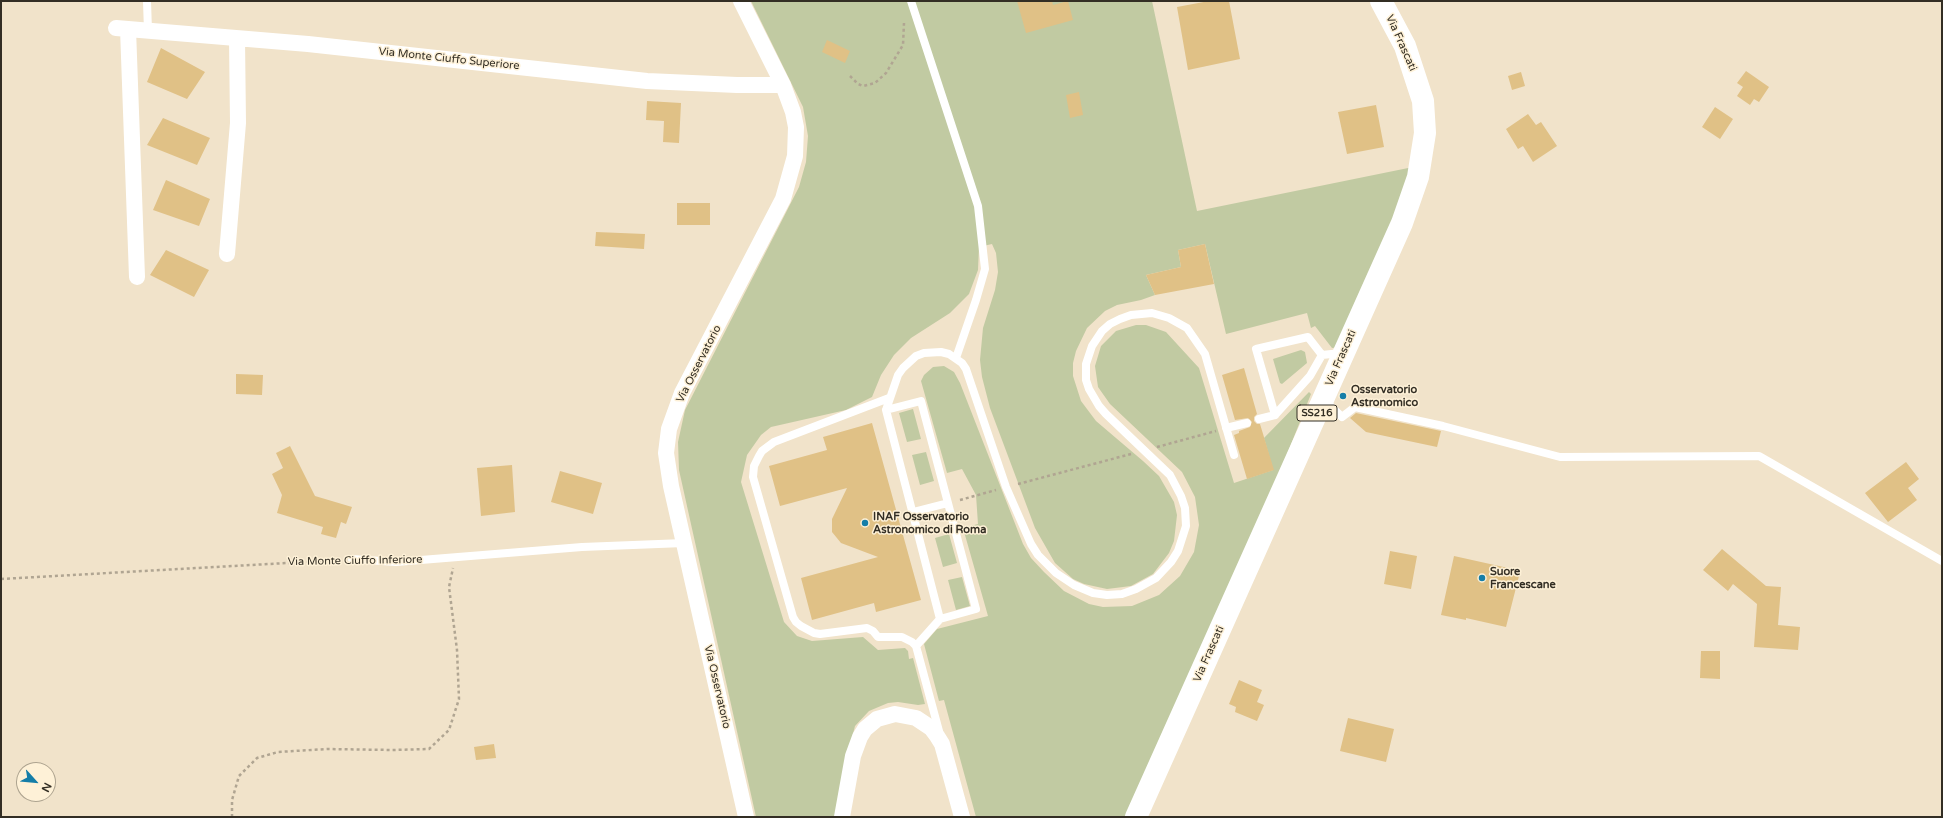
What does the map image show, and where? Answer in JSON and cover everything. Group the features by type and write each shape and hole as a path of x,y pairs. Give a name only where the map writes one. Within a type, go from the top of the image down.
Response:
{"main road":[{"name":"Via Frascati","path":"1136,817 1406,213 1418,177 1424,144 1425,113 1417,80 1405,46 1381,1"}],"street":[{"name":"Via Osservatorio","path":"741,1 783,85 796,127 795,156 783,199 687,382 669,429 667,462 746,817"},
{"name":"Via Monte Ciuffo Superiore","path":"137,277 122,28 308,44 647,81 737,85 783,85"},
{"path":"227,254 238,123 237,39"},
{"path":"842,817 854,750 860,737 871,723 883,716 895,714 916,718 931,728 942,744 962,817"}],"lane":[{"path":"147,1 148,31"},
{"path":"912,1 978,206 985,269 956,358"},
{"path":"940,618 886,410 889,398 902,368 916,356 933,352 949,354 956,358 966,368 1006,487 1031,544 1038,555 1056,573 1074,585 1093,593 1115,595 1126,593 1147,584 1164,570 1178,551 1186,526 1185,508 1177,486 1163,466 1099,406 1089,389 1086,380 1086,364 1096,338 1110,324 1131,315 1152,313 1169,318 1187,328 1205,354 1234,455"},
{"path":"1275,415 1256,349 1308,337 1322,355"},
{"path":"1322,355 1344,352"},
{"path":"1259,419 1275,415 1310,376 1322,355"},
{"path":"889,398 774,442 762,451 754,466 753,477 793,617 796,622 807,630 820,634 867,628 873,631 878,637 902,637 916,646 942,744"},
{"path":"1323,400 1342,417 1356,407 1443,426 1560,457 1759,456 1942,561"},
{"path":"886,410 921,401 976,609 940,618 916,646"},
{"path":"1226,428 1247,422"},
{"path":"913,512 948,503"},
{"name":"Via Monte Ciuffo Inferiore","path":"352,559 396,562 582,547 684,543"}],"path":[{"path":"850,76 853,81 863,86 875,83 886,73 903,45 903,17"},
{"path":"948,503 1226,428"},
{"path":"232,817 232,800 239,776 257,758 278,752 327,749 429,749 449,730 459,699 457,650 449,587 455,557"},
{"name":"Via Monte Ciuffo Inferiore","path":"1,579 352,559"}],"green space":[{"path":"751,1 1152,1 1197,211 1418,166 1341,347 1332,348 1315,326 1311,328 1307,313 1226,334 1205,244 1178,250 1181,267 1146,275 1155,295 1141,300 1117,305 1105,311 1087,328 1076,351 1073,363 1073,376 1081,401 1096,421 1159,476 1174,502 1177,515 1174,541 1169,553 1153,574 1131,586 1107,589 1084,584 1073,579 1055,563 1035,528 990,408 982,377 980,360 983,328 995,290 998,272 996,253 992,244 979,247 978,270 969,294 950,313 911,338 894,355 881,375 872,397 846,410 771,427 761,435 747,455 741,482 784,622 797,636 812,641 863,637 878,650 905,648 908,651 909,659 913,658 925,704 918,705 898,702 888,703 869,711 855,726 845,766 838,817 756,817 679,470 678,442 685,410 799,187 806,162 808,136 803,107"},
{"path":"1136,325 1146,325 1166,332 1199,368 1234,483 1273,470 1264,438 1309,392 1311,394 1282,467 1125,817 976,817 944,700 939,701 924,644 937,629 988,616 963,528 978,524 976,495 962,469 947,473 921,381 924,375 933,367 944,366 954,372 960,383 1023,544 1031,558 1044,572 1064,591 1089,604 1103,607 1132,606 1159,595 1180,576 1194,552 1199,525 1195,497 1182,472 1110,404 1098,387 1095,366 1101,346 1116,331"},
{"path":"1301,350 1305,352 1307,363 1282,384 1280,383 1273,359"},
{"path":"913,409 921,439 907,442 899,413"},
{"path":"926,452 934,481 920,485 912,455"},
{"path":"949,534 957,563 943,567 935,538"},
{"path":"962,577 970,606 956,610 948,580"}],"building":[{"path":"1017,1 1052,1 1053,5 1068,1 1073,20 1026,33"},
{"path":"1209,1 1229,1 1240,59 1188,70 1177,7"},
{"path":"827,40 850,51 845,63 822,52"},
{"path":"161,48 205,72 187,99 147,82"},
{"path":"1746,71 1769,87 1759,102 1754,99 1750,105 1737,96 1743,87 1737,83"},
{"path":"1521,72 1525,86 1512,90 1508,76"},
{"path":"1079,92 1083,115 1070,118 1066,95"},
{"path":"647,101 681,103 679,143 663,142 664,121 646,120"},
{"path":"1376,105 1384,147 1347,154 1338,112"},
{"path":"1715,107 1733,119 1720,139 1702,127"},
{"path":"1528,114 1536,125 1541,122 1557,146 1533,162 1523,146 1518,149 1506,129"},
{"path":"163,118 210,138 197,165 147,145"},
{"path":"166,180 210,199 199,226 153,210"},
{"path":"677,203 710,203 710,225 677,225"},
{"path":"596,232 645,234 644,249 595,246"},
{"path":"1205,244 1214,284 1155,295 1146,275 1181,267 1178,250"},
{"path":"166,250 209,270 194,297 150,275"},
{"path":"1244,368 1257,414 1254,417 1254,421 1257,424 1260,424 1274,470 1247,479 1234,435 1239,433 1239,431 1250,427 1252,422 1248,418 1235,420 1222,375"},
{"path":"236,374 263,375 262,395 236,394"},
{"path":"1356,413 1441,431 1437,447 1366,432 1350,418"},
{"name":"INAF Osservatorio Astronomico di Roma","path":"872,423 921,600 876,612 874,603 812,620 801,578 878,557 841,543 832,532 832,519 847,488 780,506 769,466 827,450 823,437"},
{"path":"290,446 315,496 352,507 346,524 341,522 336,538 321,534 323,527 277,513 282,495 272,474 283,468 276,453"},
{"path":"1906,462 1919,479 1908,488 1917,500 1888,522 1865,493"},
{"path":"512,465 515,512 481,516 477,468"},
{"path":"560,471 602,483 593,514 551,502"},
{"path":"1722,549 1766,586 1781,587 1778,625 1800,627 1798,650 1754,647 1757,604 1733,584 1728,591 1703,570"},
{"path":"1390,551 1417,556 1411,589 1384,584"},
{"path":"1454,556 1517,570 1519,576 1506,627 1466,618 1466,620 1441,615"},
{"path":"1701,651 1720,651 1720,679 1700,678"},
{"path":"1239,680 1262,690 1257,702 1264,705 1257,721 1235,712 1236,707 1229,704"},
{"path":"1348,718 1394,729 1386,762 1340,751"},
{"path":"494,744 496,758 476,760 474,747"}],"place":[{"name":"Osservatorio Astronomico","path":"1343,396"},
{"name":"INAF Osservatorio Astronomico di Roma","path":"865,523"},
{"name":"Suore Francescane","path":"1482,578"}]}
